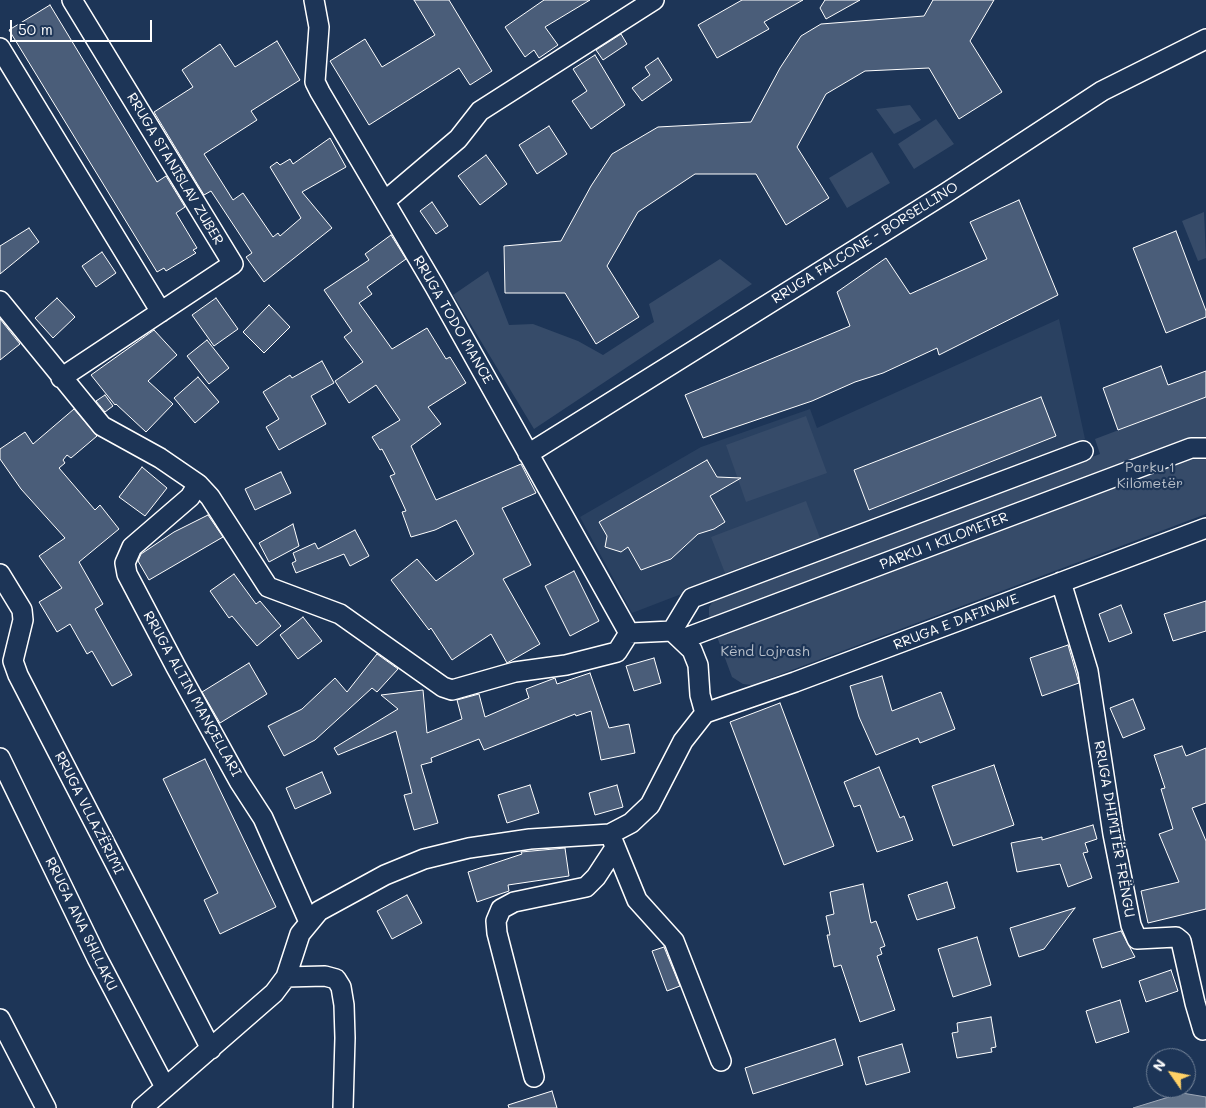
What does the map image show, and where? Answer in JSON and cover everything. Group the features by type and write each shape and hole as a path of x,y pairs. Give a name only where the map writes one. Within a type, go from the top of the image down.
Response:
{"street":[{"name":"RRUGA STANISLAV ZUBER","path":"61,378 233,264 72,0"},
{"name":"RRUGA TODO MANCE","path":"314,0 319,27 315,82 385,201 629,633"},
{"path":"385,201 458,139 480,111 654,0"},
{"name":"RRUGA FALCONE - BORSELLINO","path":"528,454 946,193 1102,91 1206,39"},
{"path":"0,48 161,312"},
{"path":"0,301 102,426 160,458 198,484 210,497 268,587 340,614 443,687 452,690 515,672 566,665 618,652 629,633"},
{"name":"PARKU 1 KILOMETER","path":"629,633 677,635 1191,448 1206,448"},
{"path":"534,1077 497,933 496,922 501,909 514,902 586,887 600,871 612,841 650,805 683,741 705,713 700,695 698,665 692,650 677,635 692,598 1083,451"},
{"name":"RRUGA ALTIN MANÇELLARI","path":"198,484 190,497 132,547 125,563 127,574 234,772 263,818 309,922"},
{"name":"RRUGA E DAFINAVE","path":"705,713 812,676 1206,528"},
{"name":"RRUGA VLLAZËRIMI","path":"0,574 22,610 23,620 13,661 18,675 211,1049"},
{"name":"RRUGA DHIMITËR FRËNGU","path":"1062,582 1088,671 1113,834 1131,925 1137,939 1176,937 1181,941 1195,1003 1203,1030 1206,1029"},
{"name":"RRUGA ANA SHLLAKU","path":"0,758 97,958 165,1087"},
{"path":"142,1108 274,993 286,977 300,934 319,910 333,901 385,874 424,859 469,848 530,839 612,841"},
{"path":"612,841 637,900 674,941 721,1060"},
{"path":"286,977 325,976 336,979 341,987 346,1038 343,1108"},
{"path":"0,1019 46,1108"}],"shaded area":[{"path":"1059,319 1085,439 632,613 580,517 701,447 810,409 817,428"},
{"path":"1196,1095 1206,1097 1206,1108 1133,1108 1166,1098 1196,1098"}],"green space":[{"path":"910,105 921,120 894,134 876,109"},
{"path":"936,119 954,144 914,169 898,144"},
{"path":"872,152 890,183 847,208 829,178"},
{"path":"1204,212 1206,258 1198,261 1182,221"},
{"path":"720,259 752,284 534,429 453,295 488,271 509,325 533,324 578,341 603,355 654,322 649,304"},
{"name":"Parku 1 Kilometër","path":"1206,397 1206,514 752,685 743,684 732,677 709,615 709,607 716,597 1100,454 1095,439"},
{"path":"806,416 827,473 746,502 726,445"},
{"path":"806,501 820,538 725,573 711,537"}],"building":[{"path":"414,0 449,0 492,71 470,85 459,68 369,125 330,61 365,39 382,67 435,35"},
{"path":"544,0 590,0 545,27 558,45 539,58 534,50 525,57 505,27"},
{"path":"742,0 803,0 764,22 769,29 717,58 698,25"},
{"path":"825,0 860,0 826,19 820,8"},
{"path":"933,0 994,0 970,41 1002,92 959,119 929,68 865,71 826,94 797,147 829,198 786,225 756,174 695,174 638,212 607,266 639,317 596,344 565,293 505,293 504,246 561,241 591,186 612,154 658,127 751,122 780,68 801,36 821,24 924,16"},
{"path":"50,5 157,182 166,176 185,207 176,213 197,248 193,250 196,253 166,271 164,268 157,272 9,30"},
{"path":"621,34 627,44 603,60 596,50"},
{"path":"277,41 300,80 251,111 257,120 204,154 233,200 243,193 273,237 278,233 280,236 301,218 270,167 277,162 280,165 290,159 293,164 330,138 346,167 302,192 332,228 264,282 246,257 252,253 211,191 204,195 154,112 193,87 182,70 220,44 235,67"},
{"path":"595,55 625,105 591,129 572,101 587,91 573,69"},
{"path":"658,58 672,80 642,101 632,88 650,75 645,67"},
{"path":"549,126 567,154 537,174 519,145"},
{"path":"486,155 507,184 480,205 458,176"},
{"path":"1019,200 1058,295 939,355 937,348 883,373 855,382 812,401 703,438 685,395 850,326 837,292 886,258 910,294 987,259 970,222"},
{"path":"432,202 448,226 436,234 420,211"},
{"path":"29,228 39,242 0,274 0,246"},
{"path":"1176,231 1206,311 1206,317 1166,333 1133,248"},
{"path":"391,235 406,259 367,287 372,294 359,303 392,349 427,328 446,359 450,357 466,383 428,407 441,424 411,446 436,500 521,464 536,493 502,508 531,565 503,579 540,644 507,663 491,634 452,660 431,628 429,630 391,580 417,559 436,581 474,554 456,520 435,530 411,537 402,512 406,511 390,476 395,474 382,449 380,450 372,437 400,420 376,385 349,403 335,381 363,362 344,337 352,331 324,290 369,260 365,254"},
{"path":"102,252 116,273 96,287 82,266"},
{"path":"57,298 75,317 53,338 35,318"},
{"path":"216,298 238,329 214,346 192,315"},
{"path":"269,305 290,327 264,353 243,332"},
{"path":"0,319 20,344 0,360"},
{"path":"154,330 177,355 148,381 173,404 146,432 115,405 91,375"},
{"path":"207,340 229,368 209,384 187,356"},
{"path":"322,361 334,383 311,396 326,424 279,450 266,427 279,419 263,392 290,375 292,378"},
{"path":"1161,366 1168,385 1206,371 1206,397 1118,430 1103,388"},
{"path":"198,377 219,402 195,423 174,398"},
{"path":"105,395 113,406 105,412 96,401"},
{"path":"1041,397 1056,436 869,510 854,470"},
{"path":"74,409 97,436 71,458 67,455 63,460 65,463 59,468 95,510 100,505 119,529 79,562 103,604 95,609 132,675 112,686 92,651 87,654 70,624 57,632 39,602 62,588 39,556 65,538 21,489 0,459 0,449 25,432 33,444"},
{"path":"707,460 717,477 741,478 710,496 725,522 714,529 698,534 671,559 641,570 628,547 621,552 605,547 607,536 599,522"},
{"path":"142,467 167,488 145,516 119,497"},
{"path":"281,472 291,493 255,510 245,489"},
{"path":"208,515 223,537 149,580 138,561 141,554 174,532"},
{"path":"293,524 299,546 269,562 259,543"},
{"path":"355,530 369,556 350,566 344,554 296,573 292,563 296,561 293,553 315,543 318,549"},
{"path":"574,571 599,621 570,636 545,586"},
{"path":"234,574 256,604 260,601 281,626 257,646 232,616 229,618 210,591"},
{"path":"1206,601 1206,631 1173,641 1164,614"},
{"path":"1121,605 1132,633 1109,642 1099,614"},
{"path":"303,617 322,641 298,659 280,635"},
{"path":"1068,645 1079,683 1042,696 1030,658"},
{"path":"377,654 398,669 377,692 372,688 315,740 284,756 268,726 302,709 335,678 347,692"},
{"path":"654,658 661,683 634,691 626,666"},
{"path":"249,663 267,694 220,723 202,692"},
{"path":"590,673 609,728 629,724 635,753 601,760 591,711 576,716 575,714 484,750 479,739 431,758 432,762 421,765 438,823 414,830 404,795 412,793 396,731 338,755 334,748 398,709 381,695 423,690 427,733 462,719 457,700 479,694 485,717 529,698 526,689 555,678 557,684"},
{"path":"882,676 892,711 941,692 955,729 920,743 918,738 876,755 859,717 850,686"},
{"path":"1133,699 1145,729 1123,738 1110,708"},
{"path":"780,703 834,846 784,865 730,722"},
{"path":"1182,746 1186,756 1206,748 1206,803 1192,808 1206,841 1206,909 1148,923 1141,891 1179,882 1159,834 1173,829 1161,789 1165,788 1154,755"},
{"path":"205,759 276,907 220,934 204,900 218,893 163,779"},
{"path":"994,765 1014,825 953,846 932,786"},
{"path":"879,767 900,818 904,816 913,840 877,852 860,805 854,807 844,782"},
{"path":"322,772 331,793 295,809 286,788"},
{"path":"530,785 539,813 507,823 498,795"},
{"path":"617,785 623,807 595,815 589,793"},
{"path":"1093,825 1097,839 1085,843 1088,852 1083,853 1092,878 1068,887 1060,864 1017,872 1011,843 1042,837 1042,840"},
{"path":"565,848 569,876 508,885 509,891 477,902 468,872 522,854 521,852"},
{"path":"947,882 955,908 917,920 908,895"},
{"path":"863,884 871,923 876,921 885,946 880,948 882,954 877,956 895,1010 860,1022 841,965 834,967 827,935 830,935 826,916 834,914 830,892"},
{"path":"407,895 422,923 392,939 377,911"},
{"path":"1075,908 1044,949 1019,957 1010,928"},
{"path":"1121,931 1135,957 1102,968 1093,939"},
{"path":"977,937 991,985 953,997 938,949"},
{"path":"664,947 680,986 667,991 652,951"},
{"path":"1171,970 1178,991 1146,1002 1139,981"},
{"path":"1120,1000 1129,1032 1096,1043 1086,1011"},
{"path":"991,1017 996,1047 991,1048 992,1052 957,1058 952,1033 958,1032 957,1023"},
{"path":"835,1039 843,1065 753,1094 745,1068"},
{"path":"902,1044 910,1072 866,1085 858,1057"},
{"path":"552,1091 557,1108 509,1108 508,1105"}],"park label":[{"name":"Kënd Lojrash","path":"765,652"}]}
